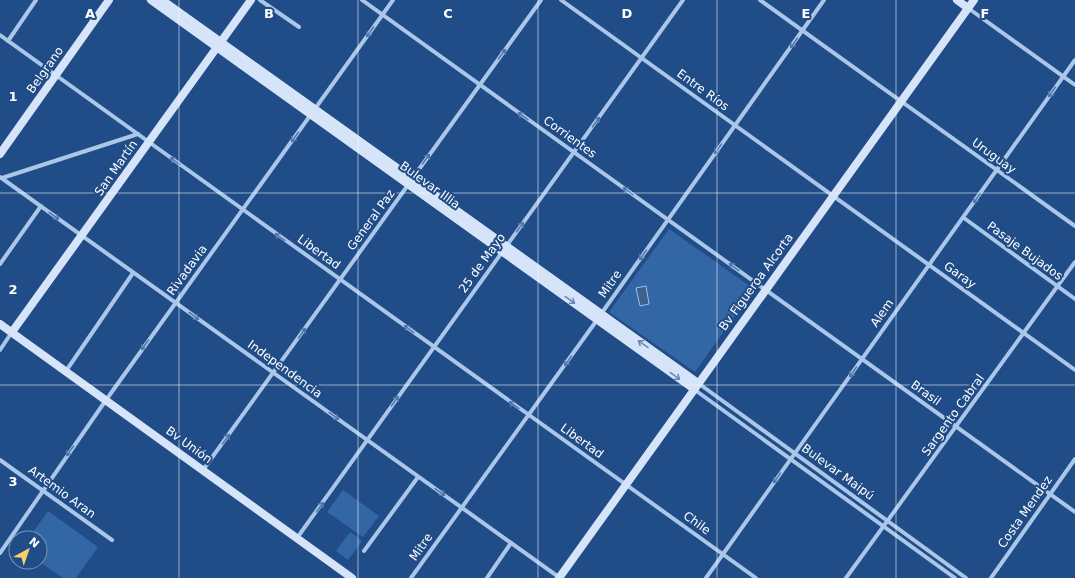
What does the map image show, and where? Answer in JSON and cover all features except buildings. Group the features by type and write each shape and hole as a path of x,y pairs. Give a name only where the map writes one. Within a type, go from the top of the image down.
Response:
{"main road":[{"name":"Belgrano","path":"0,154 109,0"},
{"name":"Bulevar Illia","path":"151,0 219,44"},
{"name":"Bulevar Illia","path":"162,0 219,44 313,112 696,386"},
{"name":"San Martín","path":"12,332 251,0"},
{"path":"957,0 968,8"},
{"name":"Bv Figueroa Alcorta","path":"559,578 974,0"},
{"name":"Bv Unión","path":"0,324 352,578"}],"street":[{"path":"8,41 36,0"},
{"path":"260,0 299,27"},
{"name":"Corrientes","path":"362,0 766,290"},
{"name":"Rivadavia","path":"0,553 106,400 393,0"},
{"name":"General Paz","path":"203,470 541,0"},
{"name":"Entre Ríos","path":"561,0 833,196"},
{"name":"25 de Mayo","path":"297,538 683,0"},
{"name":"Uruguay","path":"760,0 1075,226"},
{"name":"Mitre","path":"411,578 529,415 824,0"},
{"path":"968,8 1075,85"},
{"name":"Libertad","path":"0,35 626,485"},
{"name":"Alem","path":"706,578 964,218 1075,60"},
{"path":"1,178 138,134"},
{"name":"Independencia","path":"1,178 559,578"},
{"name":"Garay","path":"833,196 1075,370"},
{"path":"0,264 41,206"},
{"name":"Pasaje Bujados","path":"964,218 1075,299"},
{"name":"Sargento Cabral","path":"846,578 957,427 1075,262"},
{"path":"66,371 133,273"},
{"name":"Brasil","path":"766,290 1075,512"},
{"name":"San Martín","path":"0,350 12,332"},
{"name":"Bulevar Maipú","path":"696,386 795,453 966,578"},
{"name":"Bulevar Maipú","path":"696,386 791,459 955,578"},
{"name":"Costa Mendez","path":"991,578 1075,459"},
{"name":"Artemio Aran","path":"0,460 112,540"},
{"path":"364,551 418,477"},
{"name":"Chile","path":"626,485 756,578"},
{"path":"487,578 511,543"}],"shaded area":[{"path":"669,229 754,289 695,372 609,312"},
{"path":"646,286 649,304 640,306 636,288"},
{"path":"343,490 379,516 363,537 327,512"},
{"path":"48,511 98,547 76,578 63,578 48,568 48,530 35,530"},
{"path":"350,532 362,541 348,560 336,551"}]}
